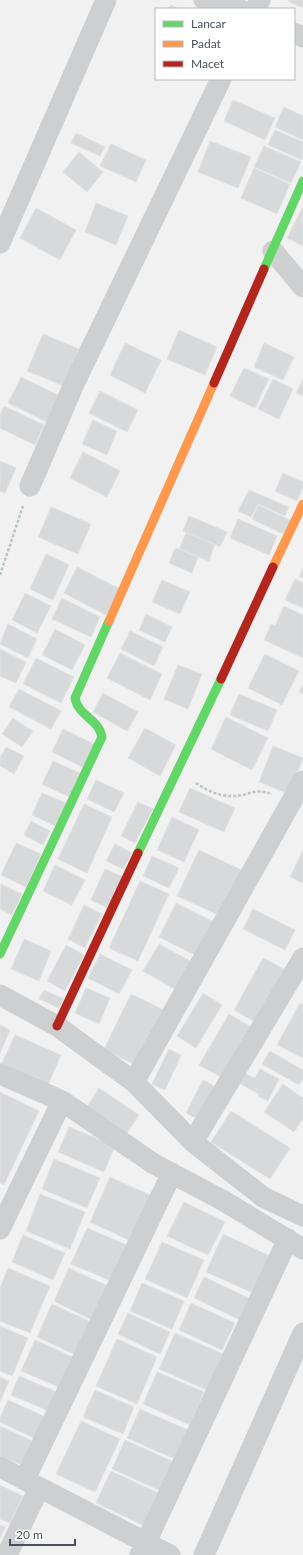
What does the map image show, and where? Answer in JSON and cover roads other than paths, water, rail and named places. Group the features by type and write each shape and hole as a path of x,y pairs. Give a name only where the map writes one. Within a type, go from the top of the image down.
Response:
{"street":[{"path":"0,243 106,0"},
{"path":"204,0 235,8"},
{"path":"30,486 74,384 221,80"},
{"path":"0,954 102,737 102,731 98,725 77,707 75,698 303,181"},
{"path":"273,251 303,287"},
{"path":"57,1026 303,504"},
{"path":"134,1082 303,781"},
{"path":"193,1142 303,958"},
{"path":"0,995 57,1026 134,1082 193,1142 263,1196 303,1216"},
{"path":"0,1074 62,1100 154,1164 296,1244 142,1549"},
{"path":"0,1229 62,1100"},
{"path":"7,1555 32,1483 172,1173"},
{"path":"204,1555 303,1333"},
{"path":"0,1467 32,1483 142,1549 170,1555"}]}
